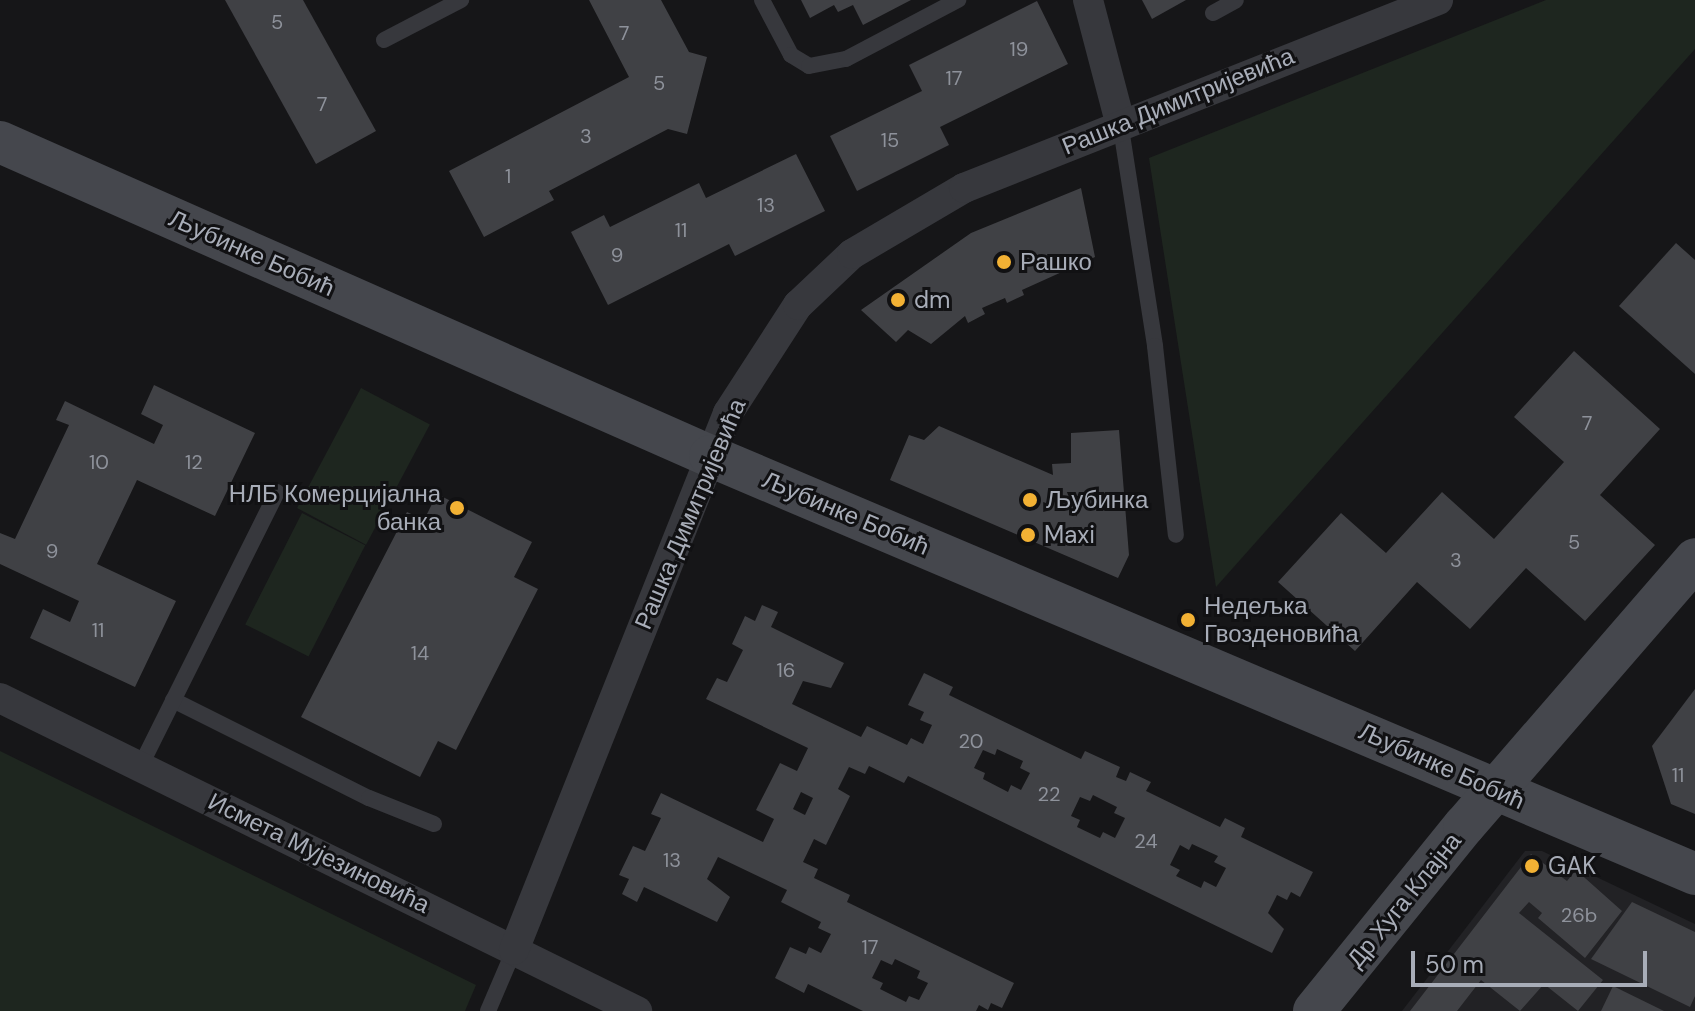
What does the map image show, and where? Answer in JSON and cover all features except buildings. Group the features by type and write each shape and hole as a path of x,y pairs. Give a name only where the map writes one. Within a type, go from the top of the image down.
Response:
{"main road":[{"name":"Љубинке Бобић","path":"0,142 710,456 1695,874"},
{"path":"1496,789 1695,559"},
{"name":"Др Хуга Клајна","path":"1314,1011 1496,789"}],"street":[{"path":"1088,0 1120,122"},
{"name":"Рашка Димитријевића","path":"514,950 710,456 756,365 798,305 852,254 964,188 1120,122 1438,0"},
{"name":"Исмета Мујезиновића","path":"0,698 637,1011"}],"lane":[{"path":"384,40 461,0"},
{"path":"762,0 791,55 809,66 846,59 958,0"},
{"path":"1213,13 1236,0"},
{"path":"1120,122 1155,346 1176,535"},
{"path":"141,765 277,492"},
{"path":"173,700 369,798 434,824"},
{"path":"488,1011 514,950"}],"shaded area":[{"path":"1546,0 1695,0 1695,49 1216,587 1149,158"},
{"path":"361,388 430,425 366,545 297,508"},
{"path":"302,513 365,545 309,657 245,624"},
{"path":"0,751 476,985 465,1011 0,1011"},
{"path":"1525,851 1542,851 1695,924 1695,1011 1402,1011"}],"place":[{"name":"Рашко","path":"1004,262"},
{"name":"dm","path":"898,300"},
{"name":"Љубинка","path":"1030,500"},
{"name":"НЛБ Комерцијална банка","path":"457,508"},
{"name":"Maxi","path":"1028,535"},
{"name":"Недељка Гвозденовића","path":"1188,620"},
{"name":"GAK","path":"1532,866"}]}
